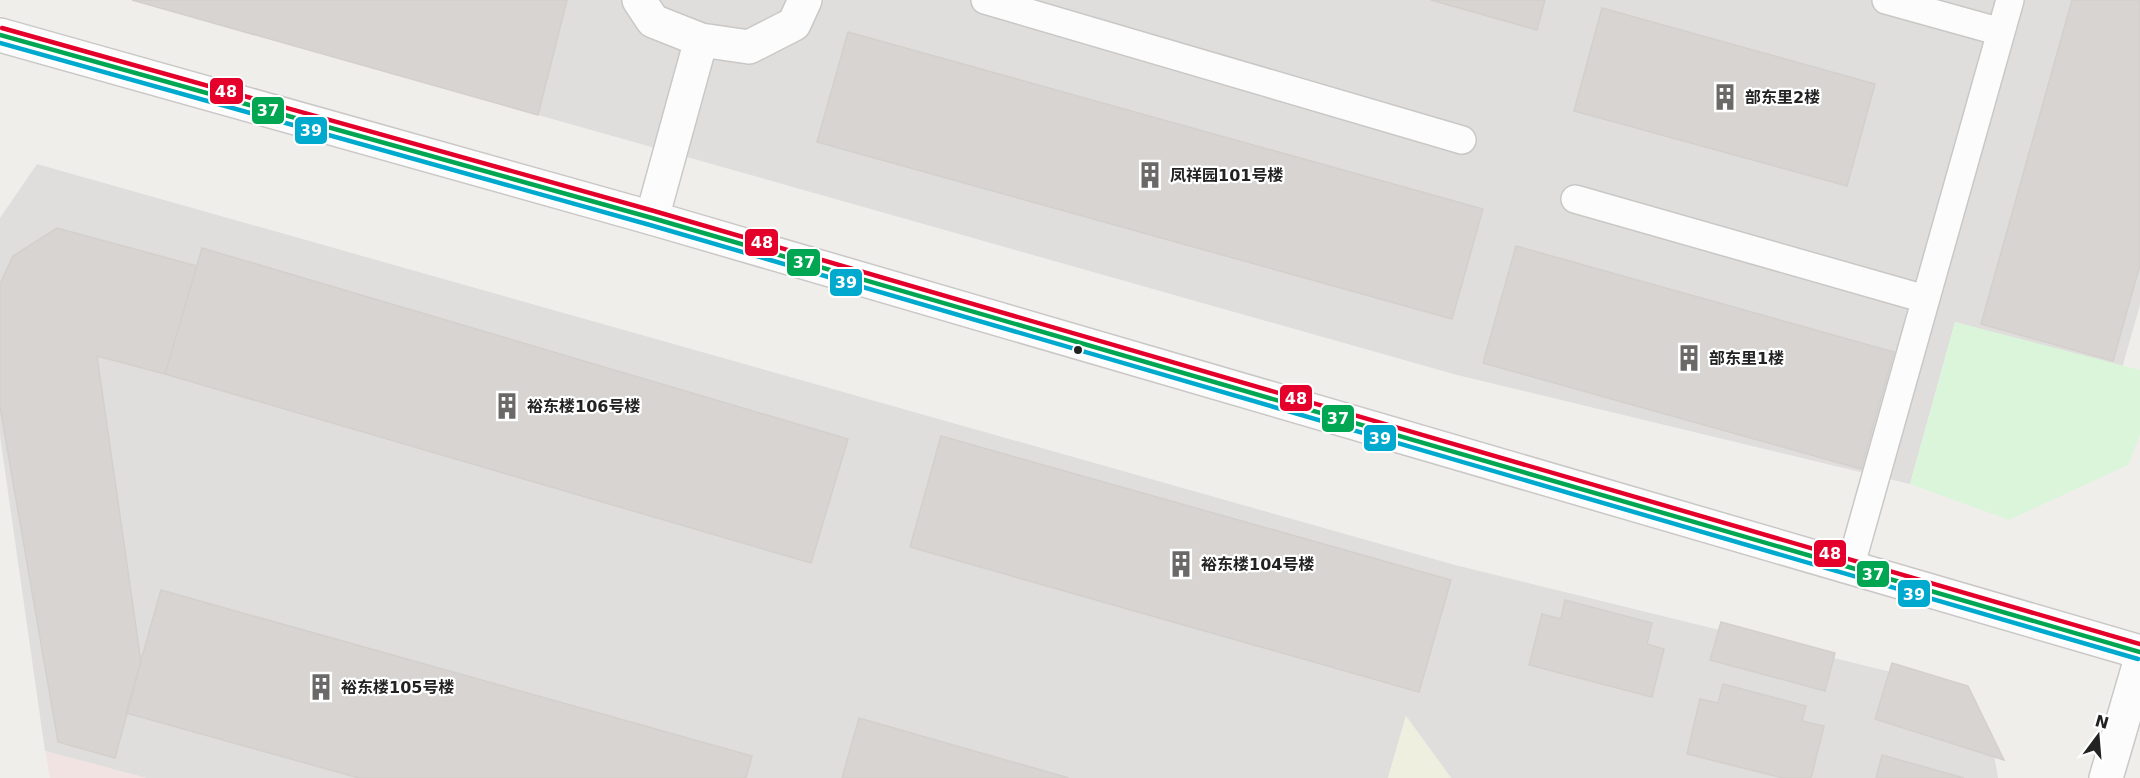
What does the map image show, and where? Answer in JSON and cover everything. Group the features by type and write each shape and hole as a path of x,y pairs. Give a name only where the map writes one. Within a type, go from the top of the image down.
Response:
{"street":[{"path":"639,0 653,21 701,40 749,46 794,24 805,0"},
{"path":"0,34 652,218 2140,652"},
{"path":"652,218 701,40"},
{"path":"2106,778 2140,662"}],"lane":[{"path":"985,0 1462,140"},
{"path":"1886,0 2001,32"},
{"path":"1850,568 2010,0"},
{"path":"1575,199 1925,299"}],"shaded area":[{"path":"132,0 2140,0 2140,305 2122,368 1955,322 1910,484 1457,375"},
{"path":"37,164 1455,565 1936,683 1994,754 1998,778 1451,778 1406,716 1388,778 146,778 45,751 0,436 0,218"},
{"path":"45,751 146,778 50,778"}],"green space":[{"path":"1955,322 2140,370 2140,434 2128,465 2009,520 1910,484"},
{"path":"1406,716 1451,778 1388,778"}],"building":[{"path":"132,0 567,0 538,115"},
{"path":"1431,0 1545,0 1537,30"},
{"path":"2072,0 2140,0 2140,265 2113,361 1981,324"},
{"name":"部东里2楼","path":"1602,8 1875,84 1847,186 1574,111"},
{"name":"凤祥园101号楼","path":"848,32 1483,209 1452,319 817,142"},
{"path":"57,228 197,266 165,374 97,356 141,662 115,758 58,742 0,407 0,284 13,256"},
{"name":"部东里1楼","path":"1516,246 1894,352 1861,469 1483,363"},
{"name":"裕东楼106号楼","path":"202,248 848,439 811,563 165,374"},
{"name":"裕东楼104号楼","path":"941,436 1451,580 1419,692 910,547"},
{"name":"裕东楼105号楼","path":"161,590 752,756 746,778 359,778 126,713"},
{"path":"1565,600 1652,623 1647,644 1664,649 1652,697 1529,665 1542,614 1561,619"},
{"path":"1721,622 1835,653 1825,691 1710,660"},
{"path":"1892,663 1968,686 2004,760 1875,719"},
{"path":"1723,684 1806,706 1802,721 1824,726 1811,778 1783,778 1687,754 1700,699 1718,703"},
{"path":"859,718 1069,778 842,778"},
{"path":"1882,755 1964,778 1876,778"}],"transit line":[{"name":"48","path":"2,28 654,211 2140,644"},
{"name":"37","path":"0,35 652,218 2140,652"},
{"name":"39","path":"0,43 650,225 2138,659"}],"place":[{"name":"部东里2楼","path":"1725,97"},
{"name":"凤祥园101号楼","path":"1150,175"},
{"name":"部东里1楼","path":"1689,358"},
{"name":"裕东楼106号楼","path":"507,406"},
{"name":"裕东楼104号楼","path":"1181,564"},
{"name":"裕东楼105号楼","path":"321,687"}]}
